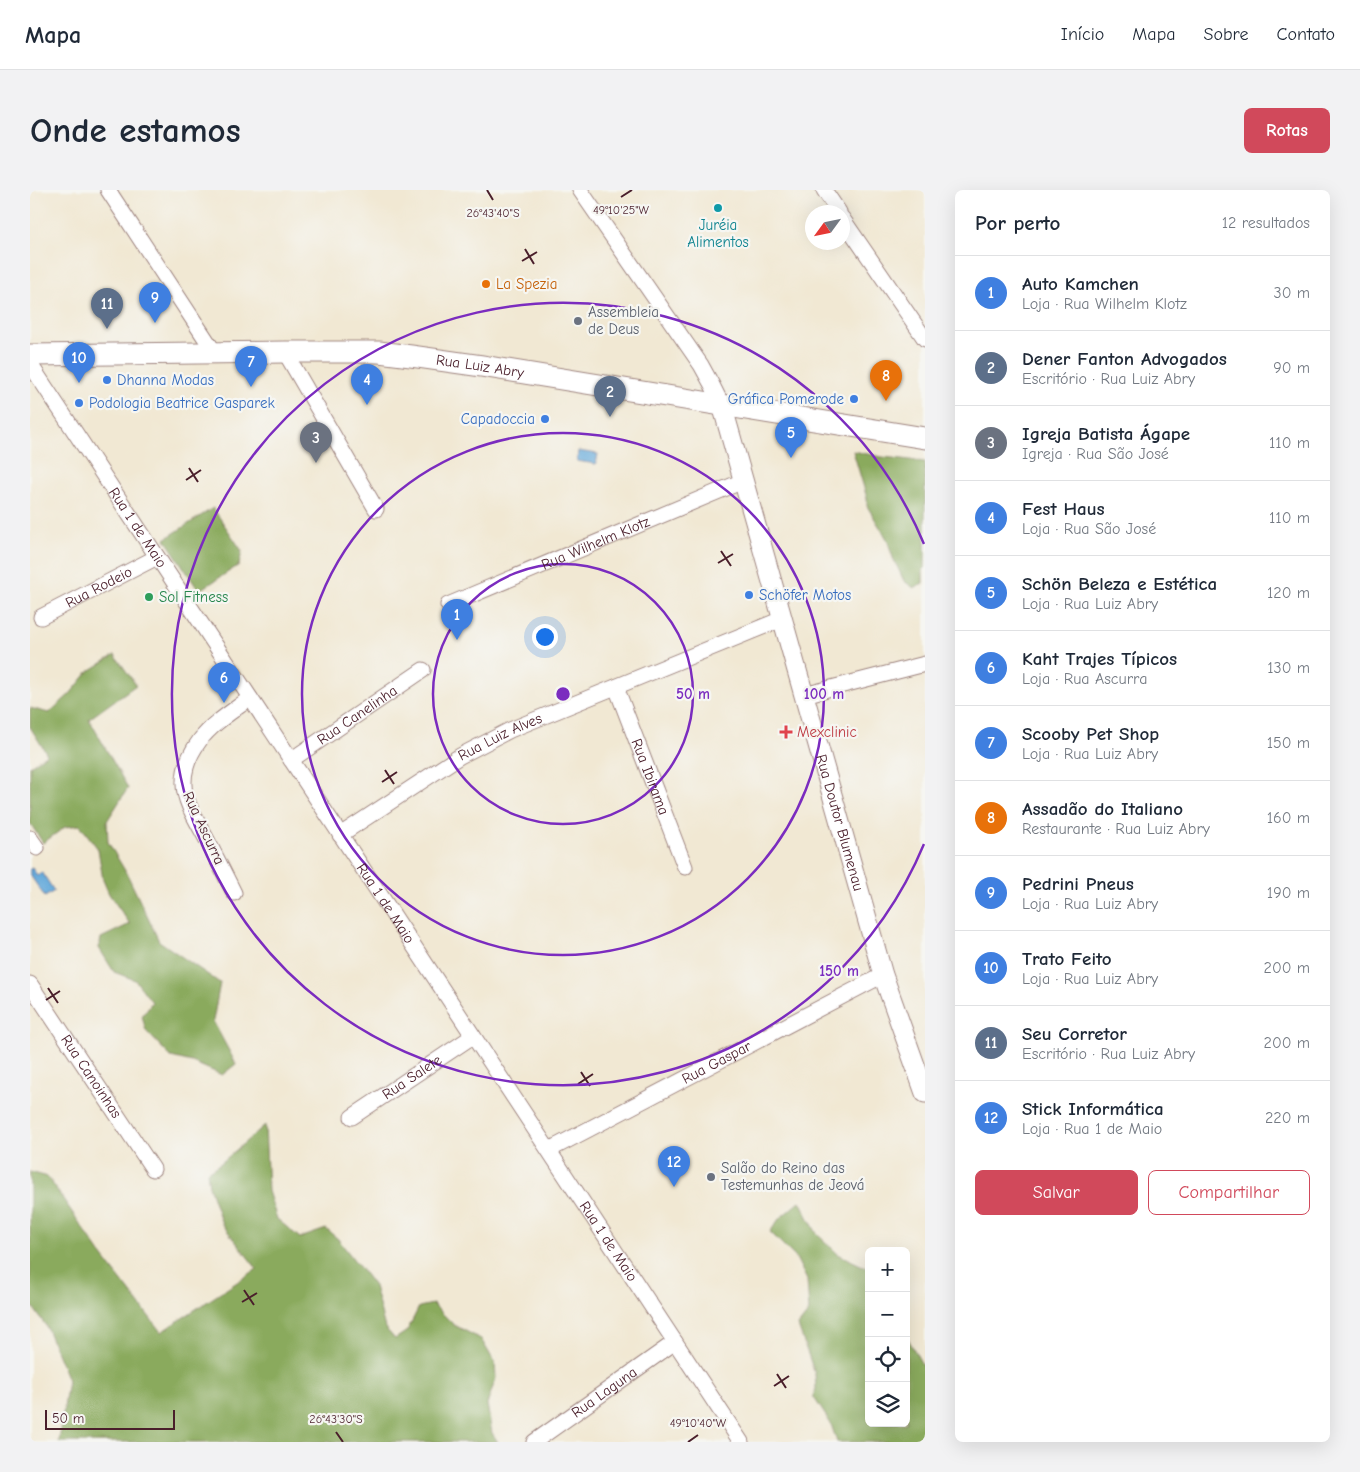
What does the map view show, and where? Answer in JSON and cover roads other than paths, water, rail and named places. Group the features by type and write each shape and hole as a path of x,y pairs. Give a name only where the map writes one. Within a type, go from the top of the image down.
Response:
{"main road":[{"name":"Rua Luiz Abry","path":"30,354 379,352 925,438"}],"street":[{"path":"108,190 215,352"},
{"path":"580,190 701,365 722,405"},
{"path":"824,190 834,205"},
{"path":"850,230 925,339"},
{"path":"285,352 376,509"},
{"name":"Rua 1 de Maio","path":"30,364 741,1442"},
{"name":"Rua Doutor Blumenau","path":"722,405 883,975 925,1093"},
{"name":"Rua Wilhelm Klotz","path":"448,605 743,481"},
{"name":"Rua Rodeio","path":"41,617 157,557"},
{"name":"Rua Luiz Alves","path":"340,835 460,756 485,742 510,730 782,619"},
{"path":"804,695 925,664"},
{"name":"Rua Canelinha","path":"291,760 423,670"},
{"name":"Rua Ibirama","path":"616,687 685,867"},
{"name":"Rua Ascurra","path":"234,893 195,817 188,801 184,783 186,768 192,752 202,738 250,698"},
{"name":"Rua Gaspar","path":"549,1150 883,975"},
{"name":"Rua Canoinhas","path":"30,984 153,1169"},
{"name":"Rua Salete","path":"352,1117 473,1036"},
{"name":"Rua Laguna","path":"534,1442 675,1342"}],"water":[{"path":"578,451 598,454 596,464 577,461"},
{"path":"32,868 37,875 42,872 54,891 45,897 30,875 30,869"}],"place":[{"name":"Juréia Alimentos","path":"718,208"},
{"name":"La Spezia","path":"486,284"},
{"name":"Assembleia de Deus","path":"578,321"},
{"name":"Pedrini Pneus","path":"155,323"},
{"name":"Seu Corretor","path":"107,329"},
{"name":"Dhanna Modas","path":"107,380"},
{"name":"Trato Feito","path":"79,383"},
{"name":"Scooby Pet Shop","path":"251,387"},
{"name":"Gráfica Pomerode","path":"854,399"},
{"name":"Assadão do Italiano","path":"886,401"},
{"name":"Podologia Beatrice Gasparek","path":"79,403"},
{"name":"Fest Haus","path":"367,405"},
{"name":"Dener Fanton Advogados","path":"610,417"},
{"name":"Capadoccia","path":"545,419"},
{"name":"Schön Beleza e Estética","path":"791,458"},
{"name":"Igreja Batista Ágape","path":"316,463"},
{"name":"Schöfer Motos","path":"749,595"},
{"name":"Sol Fitness","path":"149,597"},
{"name":"Auto Kamchen","path":"457,640"},
{"name":"Kaht Trajes Típicos","path":"224,703"},
{"name":"Mexclinic","path":"786,732"},
{"name":"Salão do Reino das Testemunhas de Jeová","path":"711,1177"},
{"name":"Stick Informática","path":"674,1187"}]}
